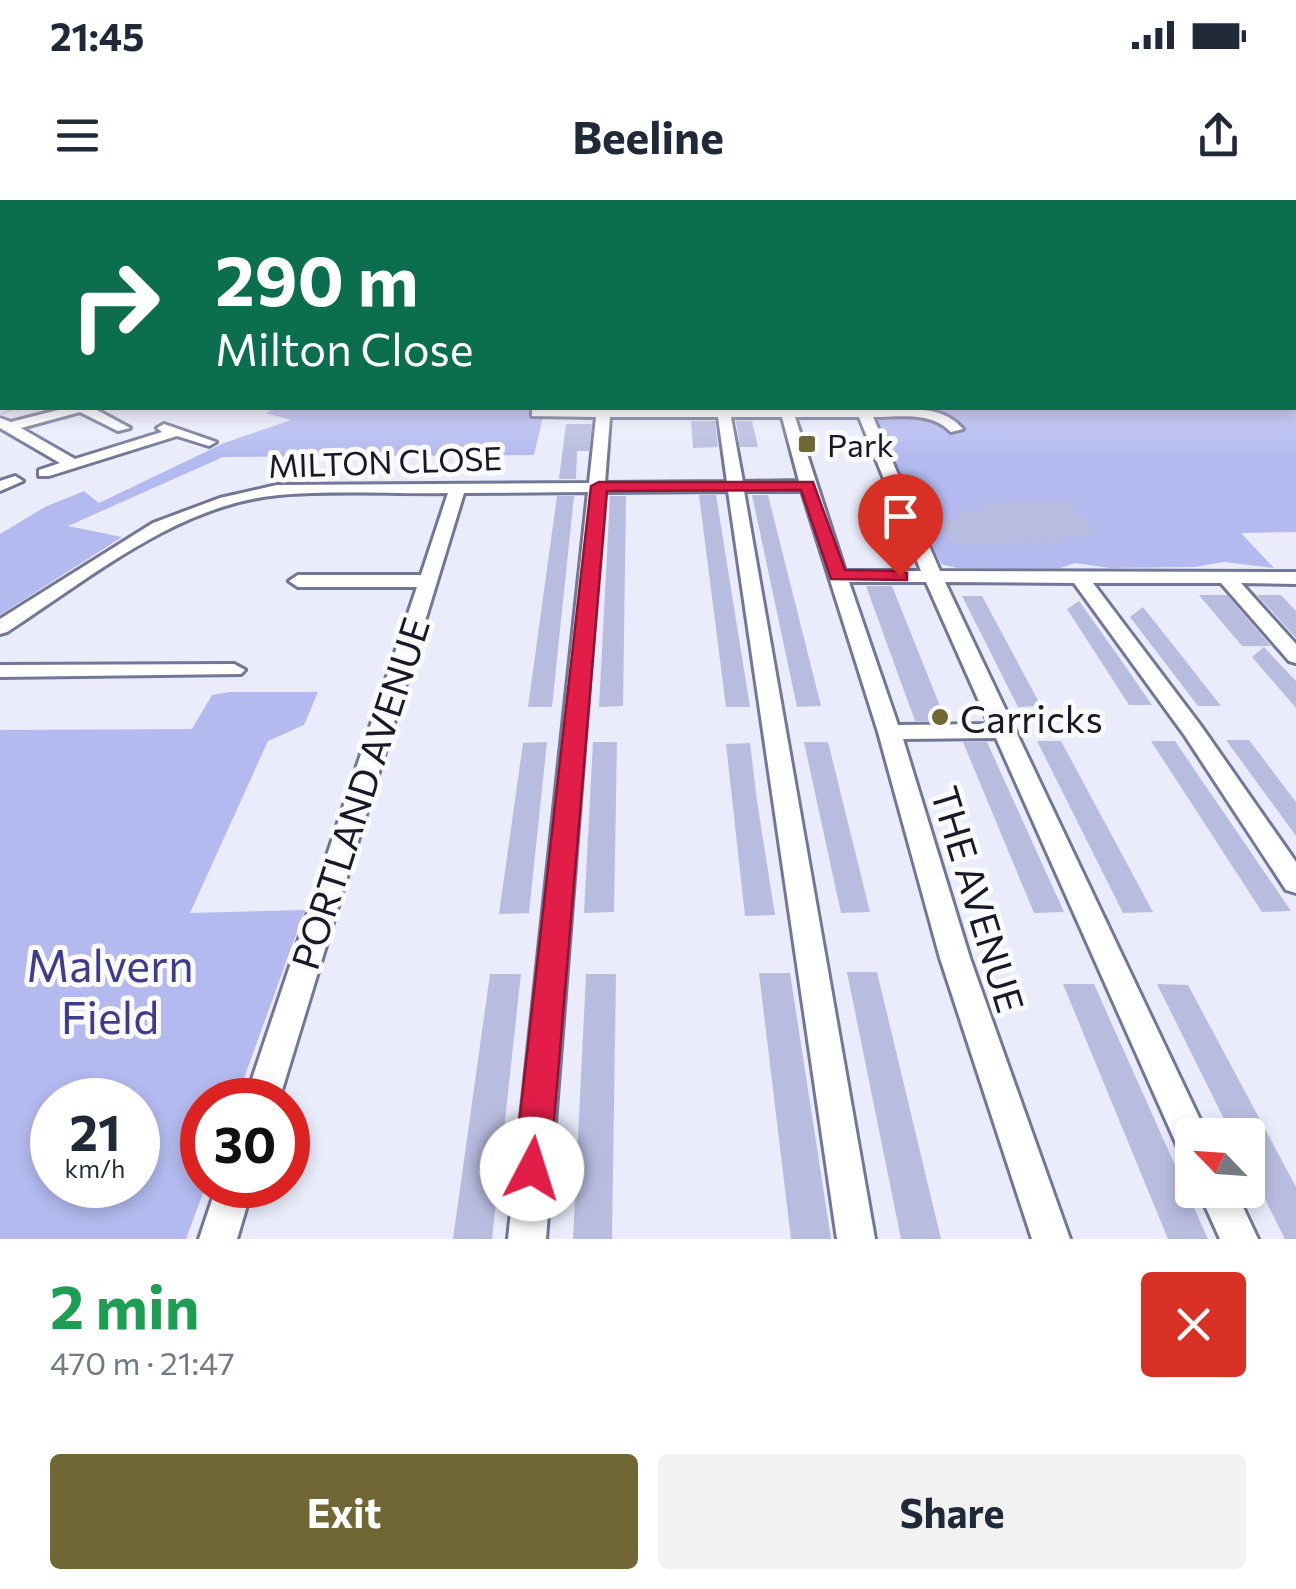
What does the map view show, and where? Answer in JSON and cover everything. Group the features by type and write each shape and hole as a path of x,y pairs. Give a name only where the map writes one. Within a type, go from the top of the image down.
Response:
{"street":[{"path":"5,425 72,410"},
{"path":"85,410 123,428"},
{"path":"526,1239 604,410"},
{"path":"724,410 856,1239"},
{"name":"THE AVENUE","path":"786,410 890,732 955,958 1051,1239"},
{"path":"863,410 933,577 1182,1118"},
{"path":"537,413 863,410 944,418 956,429"},
{"path":"5,425 72,464"},
{"path":"44,473 169,430 210,442"},
{"name":"MILTON CLOSE","path":"0,628 160,527 220,503 277,490 808,486"},
{"name":"PORTLAND AVENUE","path":"269,1078 458,487"},
{"path":"838,576 1296,578"},
{"path":"1080,578 1193,731 1296,883"},
{"path":"1226,578 1296,657"},
{"path":"298,581 427,581"},
{"path":"0,671 234,670"},
{"path":"890,732 1006,730"},
{"path":"218,1239 228,1208"},
{"path":"1224,1208 1238,1239"}],"green space":[{"path":"545,410 534,455 223,457 68,526 122,537 0,615 0,534 45,507 84,491 99,503 224,443 291,420 266,413"},
{"path":"867,410 1296,410 1296,532 1241,533 1274,568 1224,562 1195,567 1110,568 1075,563 1060,568 957,568 941,564"},
{"name":"Malvern Field","path":"318,692 304,725 268,741 190,913 305,910 244,1078 180,1078 180,1208 197,1208 186,1239 0,1239 0,730 192,729 212,695"}],"building":[{"path":"691,421 715,421 718,447 693,448"},
{"path":"736,421 752,421 758,447 740,447"},
{"path":"566,424 592,424 589,451 577,451 576,479 559,479"},
{"path":"699,495 716,495 750,707 726,707"},
{"path":"752,495 768,495 821,706 797,707"},
{"path":"557,496 574,496 552,707 528,707"},
{"path":"610,496 626,496 623,706 599,707"},
{"path":"1009,501 1069,501 1096,535 1065,536 1071,542 952,543 939,519 958,519 954,511 982,511 978,504 1011,504"},
{"path":"866,586 892,586 946,721 915,721"},
{"path":"1199,595 1227,595 1271,646 1242,646"},
{"path":"1257,595 1281,595 1296,611 1296,638"},
{"path":"962,596 982,596 1041,706 1018,707"},
{"path":"1079,601 1152,705 1129,705 1067,609"},
{"path":"1143,607 1221,706 1198,706 1130,617"},
{"path":"1264,647 1296,681 1296,708 1252,657"},
{"path":"1226,740 1249,740 1296,802 1296,836"},
{"path":"1037,741 1061,741 1153,912 1123,913"},
{"path":"1151,741 1175,741 1291,911 1262,912"},
{"path":"547,742 529,913 499,914 523,743"},
{"path":"593,742 617,742 614,912 584,913"},
{"path":"804,742 828,742 870,912 841,913"},
{"path":"963,742 987,742 1064,912 1034,913"},
{"path":"750,743 775,915 745,916 726,744"},
{"path":"847,972 877,972 941,1239 901,1239"},
{"path":"759,973 790,973 831,1239 791,1239"},
{"path":"490,974 521,974 492,1239 453,1239"},
{"path":"586,974 616,974 612,1239 573,1239"},
{"path":"1063,984 1094,984 1175,1165 1175,1208 1194,1208 1208,1239 1168,1239"},
{"path":"1157,984 1188,985 1259,1118 1224,1118"},
{"path":"1265,1129 1296,1187 1296,1239 1285,1239 1265,1200"}],"place":[{"name":"Park","path":"807,444"},
{"name":"Carricks","path":"940,717"}],"route":[{"path":"532,1169 599,486 808,486 838,576 900,576"}]}
